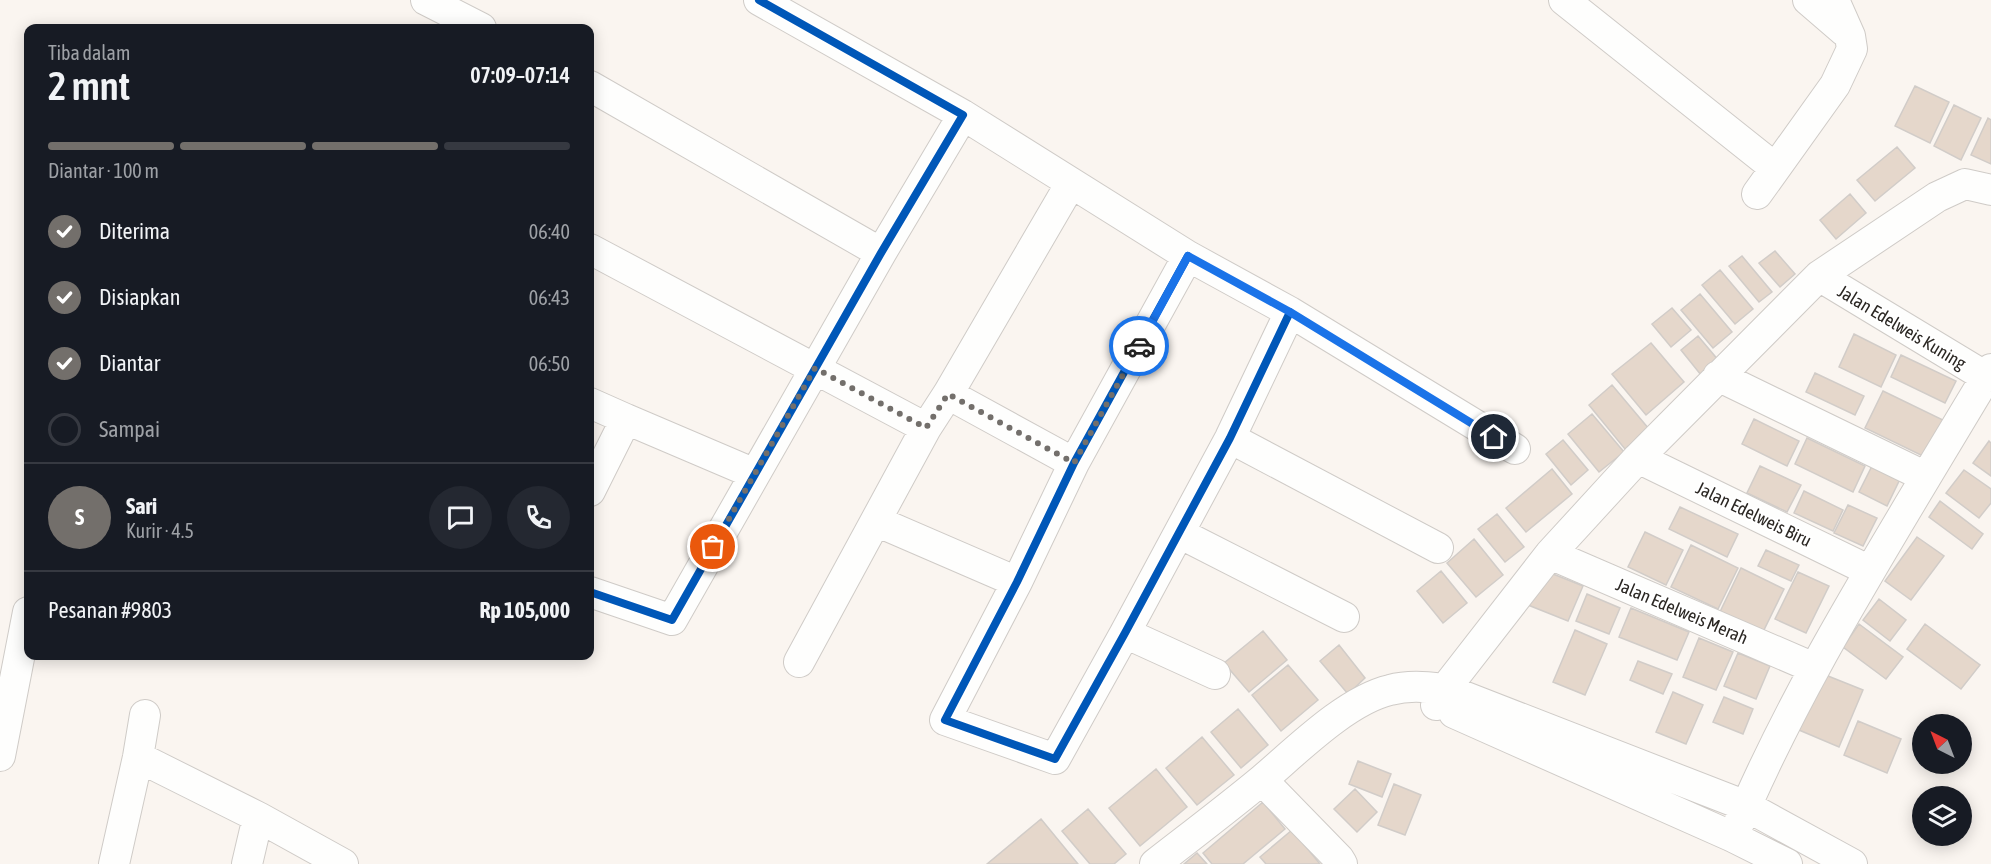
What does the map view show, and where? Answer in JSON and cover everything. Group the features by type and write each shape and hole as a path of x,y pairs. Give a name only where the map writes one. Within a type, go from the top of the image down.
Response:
{"street":[{"path":"426,0 474,24"},
{"path":"759,0 963,115 1188,256 1290,312 1515,449"},
{"path":"1564,0 1775,168"},
{"path":"1808,0 1850,36"},
{"path":"1757,194 1835,86 1852,49 1850,36 1834,0"},
{"path":"594,89 881,253"},
{"path":"594,593 672,620 881,253 963,115"},
{"path":"799,662 926,428 1071,183"},
{"path":"1432,694 1550,554 1638,458 1819,276 1937,197 1965,184 1991,190"},
{"path":"594,251 926,428"},
{"path":"1188,256 1074,463 1017,582 945,720 1055,759 1230,438 1290,312"},
{"name":"Jalan Edelweis Kuning","path":"1819,276 1988,373"},
{"path":"1733,837 1814,668 1988,373"},
{"path":"1718,376 1926,477"},
{"path":"948,394 1074,463"},
{"path":"594,405 755,474"},
{"path":"594,483 626,419"},
{"path":"1230,438 1438,548"},
{"name":"Jalan Edelweis Biru","path":"1638,458 1870,571"},
{"path":"876,521 1017,582"},
{"path":"1179,533 1344,617"},
{"name":"Jalan Edelweis Merah","path":"1550,554 1814,668"},
{"path":"0,756 24,633"},
{"path":"1125,633 1215,674"},
{"path":"1155,864 1262,780 1301,746 1365,699 1389,690 1432,694 1746,806 1852,864"},
{"path":"1432,694 1786,864"},
{"path":"114,864 145,715"},
{"path":"138,757 258,817 343,864"},
{"path":"1262,780 1342,864"},
{"path":"247,864 258,817"}],"building":[{"path":"1915,86 1949,102 1930,143 1895,126"},
{"path":"1954,105 1981,118 1961,160 1934,146"},
{"path":"1988,118 1991,120 1991,164 1971,155"},
{"path":"1897,147 1915,168 1875,201 1857,180"},
{"path":"1850,194 1866,213 1836,239 1820,220"},
{"path":"1775,251 1795,274 1780,287 1759,263"},
{"path":"1742,256 1772,292 1759,302 1729,266"},
{"path":"1720,270 1753,309 1735,324 1702,285"},
{"path":"1700,294 1732,332 1713,348 1681,310"},
{"path":"1672,308 1691,330 1671,347 1652,324"},
{"path":"1854,334 1896,355 1881,387 1839,367"},
{"path":"1698,336 1719,361 1701,375 1681,350"},
{"path":"1651,343 1684,382 1646,415 1612,374"},
{"path":"1901,355 1956,381 1945,403 1891,377"},
{"path":"1815,373 1864,396 1855,415 1806,392"},
{"path":"1612,385 1649,429 1625,449 1589,405"},
{"path":"1883,391 1943,420 1925,457 1865,428"},
{"path":"1592,414 1624,452 1599,472 1568,434"},
{"path":"1754,419 1799,441 1787,466 1742,444"},
{"path":"1807,438 1865,466 1853,492 1795,464"},
{"path":"1563,440 1588,470 1571,485 1546,454"},
{"path":"1989,441 1991,443 1991,476 1973,463"},
{"path":"1873,464 1901,477 1887,506 1859,492"},
{"path":"1760,466 1801,485 1787,512 1747,493"},
{"path":"1552,469 1572,494 1526,532 1506,508"},
{"path":"1964,470 1991,489 1991,503 1979,518 1946,493"},
{"path":"1804,491 1843,510 1833,531 1794,513"},
{"path":"1940,501 1983,534 1972,549 1929,517"},
{"path":"1848,505 1877,518 1863,546 1834,533"},
{"path":"1680,507 1738,534 1727,557 1669,529"},
{"path":"1497,514 1524,547 1505,562 1478,529"},
{"path":"1645,532 1683,550 1666,585 1628,567"},
{"path":"1917,537 1944,556 1911,600 1885,581"},
{"path":"1474,539 1503,575 1476,597 1447,563"},
{"path":"1691,545 1738,568 1718,609 1671,587"},
{"path":"1766,550 1799,565 1791,581 1758,566"},
{"path":"1741,568 1784,589 1762,634 1719,614"},
{"path":"1543,570 1583,586 1568,621 1528,605"},
{"path":"1441,571 1467,603 1443,623 1417,591"},
{"path":"1798,572 1829,586 1806,633 1775,619"},
{"path":"1587,594 1620,608 1609,634 1576,621"},
{"path":"1879,599 1906,620 1890,641 1863,620"},
{"path":"1631,608 1689,632 1677,660 1619,637"},
{"path":"1859,624 1903,657 1886,679 1843,647"},
{"path":"1925,624 1980,665 1961,689 1907,649"},
{"path":"1575,630 1607,644 1585,695 1553,682"},
{"path":"1263,631 1287,660 1249,692 1224,663"},
{"path":"1699,638 1733,652 1716,690 1683,677"},
{"path":"1339,645 1365,678 1348,694 1320,661"},
{"path":"1738,653 1770,666 1756,699 1724,686"},
{"path":"1638,661 1672,674 1663,694 1630,680"},
{"path":"1288,665 1318,700 1281,731 1252,695"},
{"path":"1823,674 1863,690 1839,747 1799,730"},
{"path":"1673,692 1703,705 1686,744 1656,732"},
{"path":"1724,697 1753,709 1743,734 1713,722"},
{"path":"1238,709 1268,745 1241,768 1211,732"},
{"path":"1858,721 1901,739 1887,773 1844,755"},
{"path":"1202,737 1234,775 1197,805 1166,768"},
{"path":"1358,761 1391,774 1382,797 1349,784"},
{"path":"1156,769 1187,807 1140,846 1109,808"},
{"path":"1394,784 1421,795 1405,835 1378,825"},
{"path":"1355,789 1377,812 1357,832 1334,809"},
{"path":"1263,802 1285,829 1243,864 1212,864 1203,853"},
{"path":"1088,809 1126,854 1114,864 1090,864 1062,831"},
{"path":"1041,819 1078,864 987,864"},
{"path":"1292,830 1320,864 1266,864 1260,857"},
{"path":"1197,853 1207,864 1184,864"}],"cycle path":[{"path":"594,593 672,620 881,253 963,115 759,0"},
{"path":"1188,256 1074,463 1017,582 945,720 1055,759 1230,438 1290,312"}],"way so far":[{"path":"713,547 815,368 926,428 948,394 1074,463 1139,346"}],"route":[{"path":"1139,346 1188,256 1290,312 1494,437"}]}
